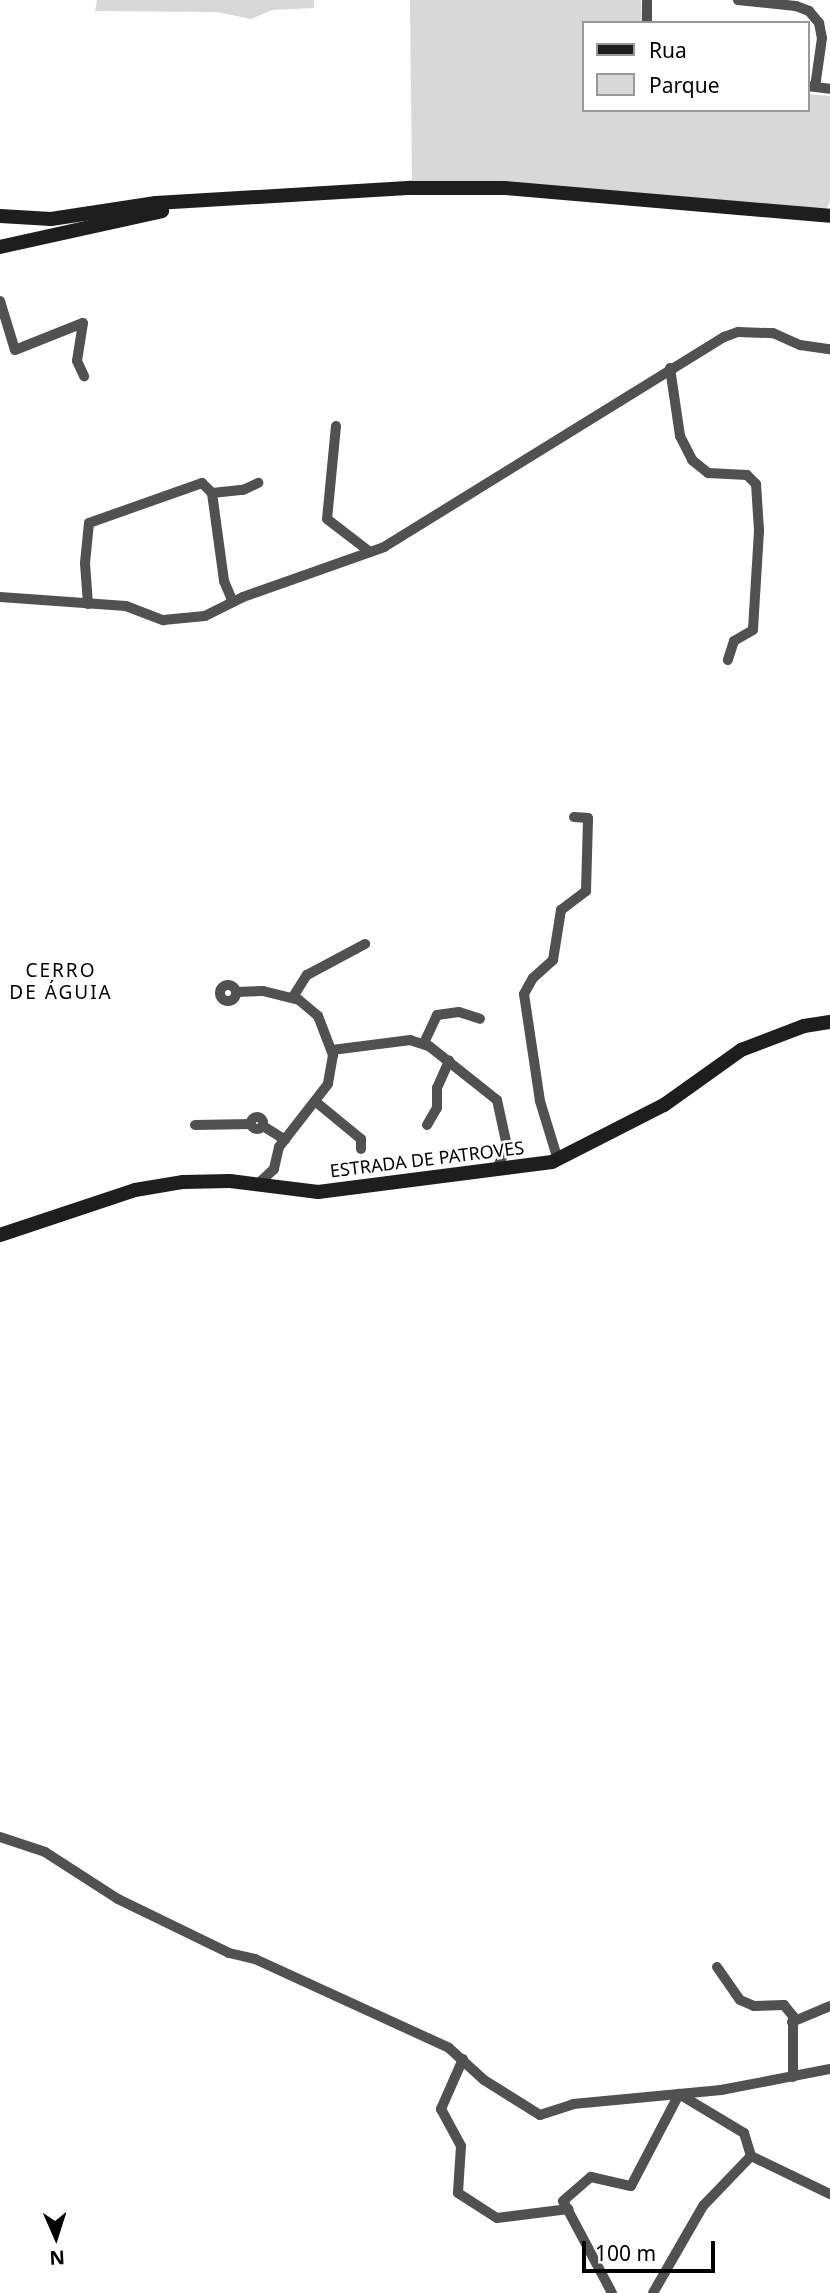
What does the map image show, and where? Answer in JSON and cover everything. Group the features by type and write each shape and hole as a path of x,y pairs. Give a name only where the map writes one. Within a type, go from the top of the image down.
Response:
{"main road":[{"path":"4,216 51,219 156,202 412,188 505,188 830,216"},
{"path":"6,246 95,223 268,197"},
{"path":"4,216 18,232 6,246"},
{"name":"ESTRADA DE PATROVES","path":"0,1235 135,1191 208,1180 340,1190 496,1171 558,1160 664,1105 741,1050 803,1026 830,1022"}],"street":[{"path":"647,0 647,21"},
{"path":"738,0 796,6 809,11 819,23 822,38 811,86 830,89"},
{"path":"0,301 15,350 83,323 77,361 84,376"},
{"path":"3,596 126,606 176,620 205,617 233,602 384,547 597,418 670,368 738,332 773,333 800,345 830,349"},
{"path":"670,368 680,436 692,460 708,473 747,475 756,484 759,531 753,630 734,641 727,660"},
{"path":"336,426 327,519 369,552"},
{"path":"212,492 243,490 258,482"},
{"path":"88,604 85,564 89,523 178,488 202,483 212,492 224,581 233,602"},
{"path":"558,1160 540,1101 524,994 533,978 553,960 561,910 586,891 588,818 573,817"},
{"path":"293,997 307,975 365,944"},
{"path":"236,992 293,997 317,1016 332,1050 328,1084 285,1140 274,1169 258,1184"},
{"path":"424,1043 437,1015 459,1012 480,1019"},
{"path":"332,1050 410,1040 424,1043 497,1100 507,1146 512,1156 526,1166"},
{"path":"428,1125 438,1108 437,1088 449,1061"},
{"path":"316,1102 361,1144 373,1135"},
{"path":"195,1125 251,1124 258,1117 263,1126 285,1140"},
{"path":"496,1171 507,1146"},
{"path":"274,1169 286,1188"},
{"path":"0,1837 45,1852 118,1899 204,1941 255,1959 449,2048 484,2080 540,2115 573,2104 679,2094 830,2069"},
{"path":"717,1967 740,2000 754,2007 783,2005 792,2022 793,2077"},
{"path":"792,2022 830,2006"},
{"path":"463,2059 440,2109 461,2146 458,2193 497,2218 568,2209"},
{"path":"679,2094 744,2133 751,2156 830,2194"},
{"path":"612,2293 563,2201 592,2177 631,2186 679,2094"},
{"path":"653,2293 704,2206 751,2156"}],"green space":[{"path":"97,0 314,0 314,8 272,10 251,19 217,12 95,11"},
{"path":"410,0 641,0 642,21 582,21 582,112 809,112 809,94 830,96 830,201 826,210 412,184"}],"district":[{"name":"CERRO DE ÁGUIA","path":"61,982"}]}
